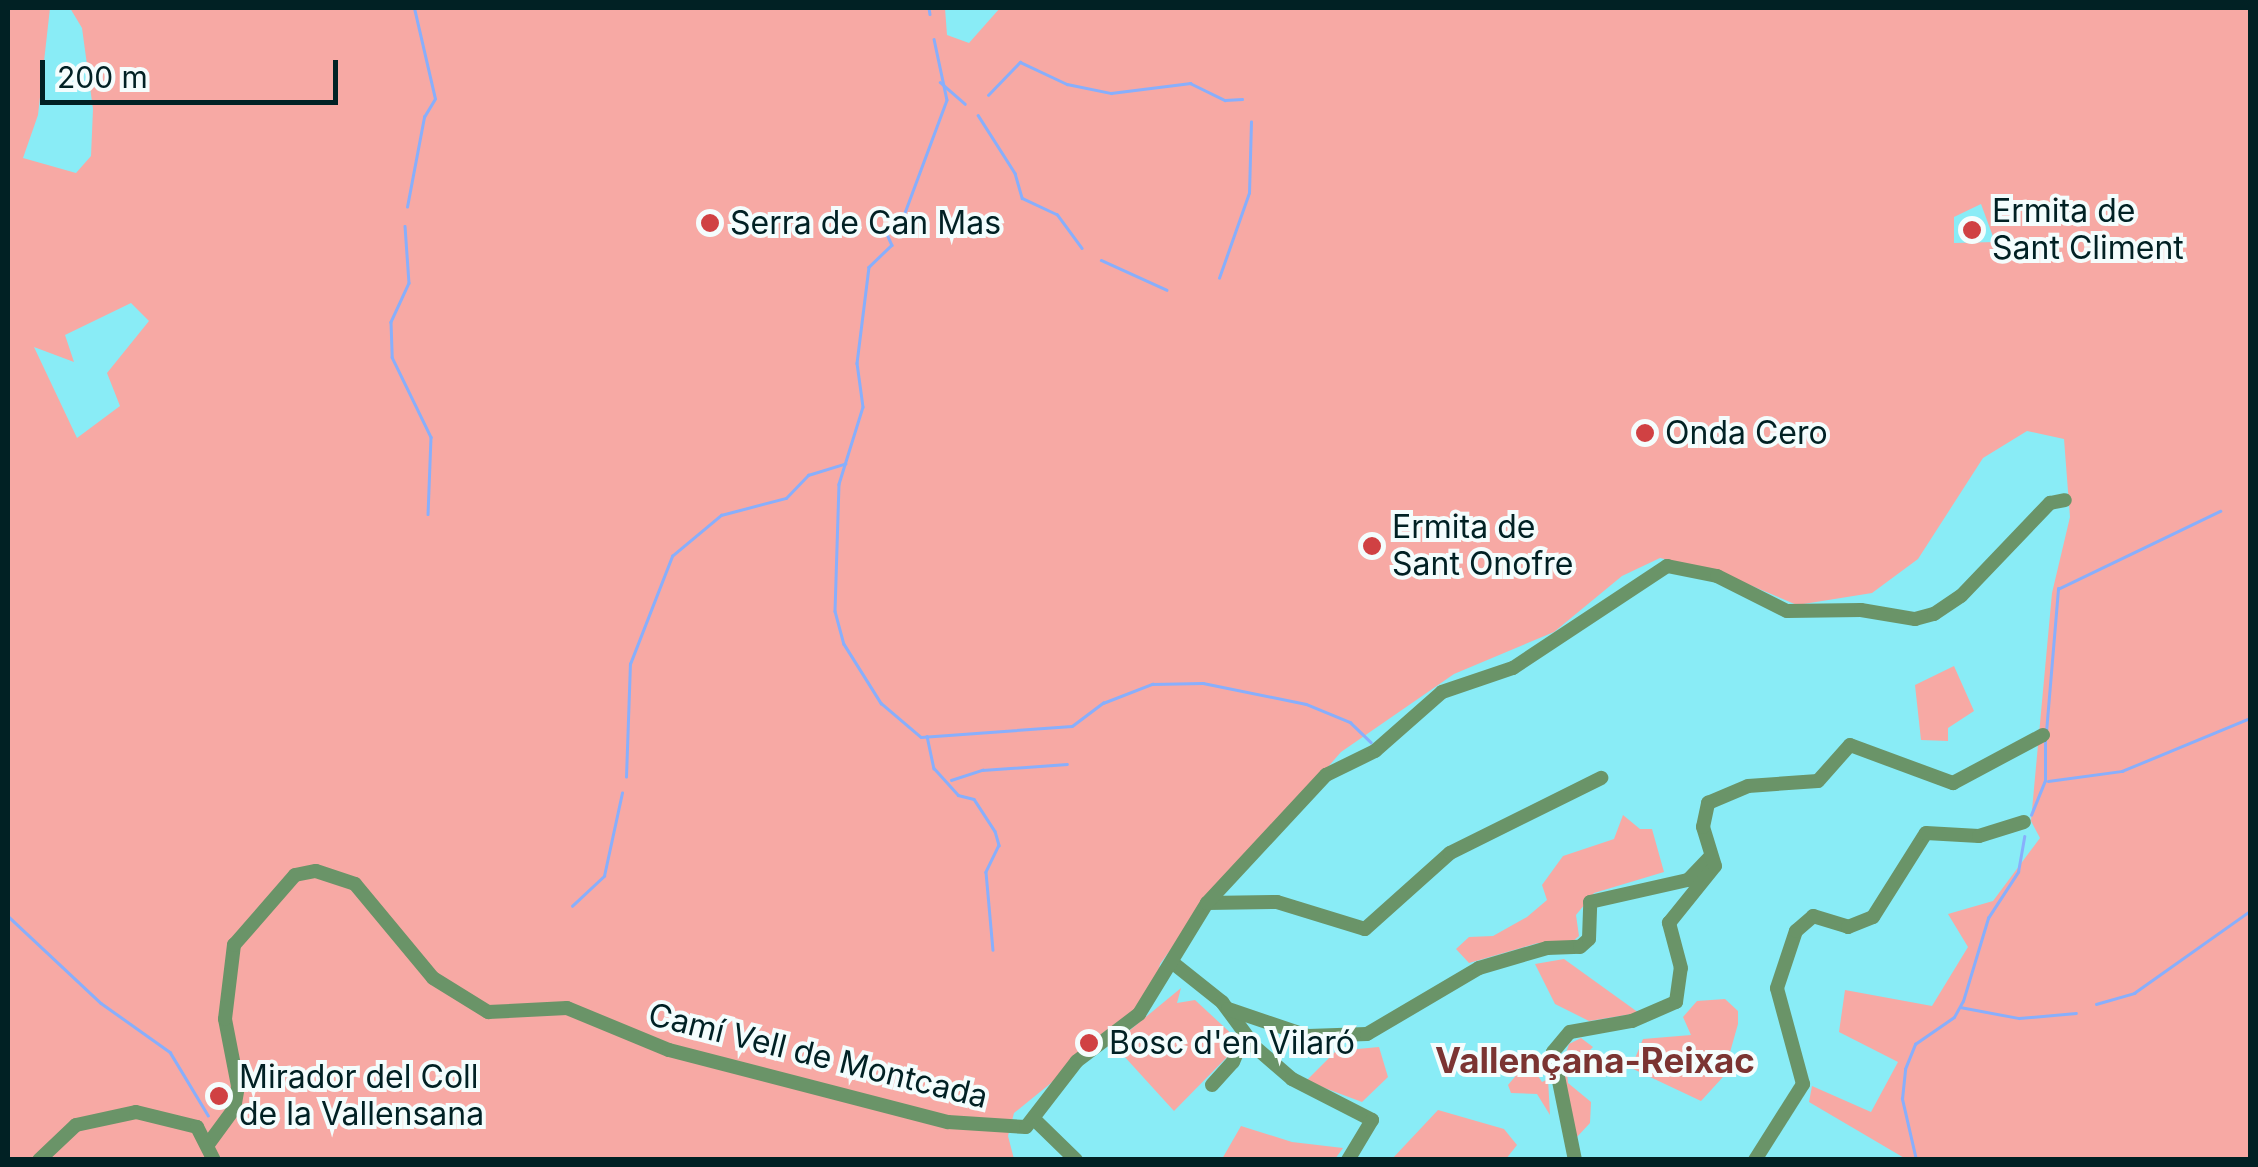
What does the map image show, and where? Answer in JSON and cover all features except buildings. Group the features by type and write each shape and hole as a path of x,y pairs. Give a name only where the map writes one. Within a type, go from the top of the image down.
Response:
{"street":[{"path":"1076,1160 1036,1120 1077,1061 1139,1014 1208,904 1326,775 1376,751 1442,692 1487,682 1544,650 1652,572 1667,566 1717,576 1787,611 1861,610 1916,619 1952,604 2024,526 2056,498 2064,500"},
{"path":"1575,1160 1553,1052 1570,1032 1632,1022 1676,1002 1682,968 1669,922 1712,875 1703,827 1708,804 1748,786 1818,782 1850,745 1953,784 2044,735"},
{"path":"1208,904 1277,902 1364,929 1450,854 1601,778"},
{"path":"1755,1160 1803,1084 1777,988 1802,922 1816,916 1848,927 1872,918 1926,833 1979,836 2024,822"},
{"path":"1228,1009 1308,1036 1367,1034 1479,968 1547,948 1580,946 1589,939 1590,902 1688,880 1710,857"},
{"name":"Camí Vell de Montcada","path":"209,1144 234,1109 238,1086 225,1019 234,945 295,875 316,871 355,884 433,978 488,1012 567,1008 669,1050 948,1122 1012,1130 1036,1120"},
{"path":"1173,963 1228,1009 1245,1034 1307,1089 1372,1120 1348,1160"},
{"path":"1212,1085 1233,1062 1245,1034"},
{"path":"40,1160 76,1125 136,1112 180,1118 209,1144 214,1160"}],"shaded area":[{"path":"8,8 50,8 38,115 23,158 76,173 91,156 93,109 82,28 70,8 945,8 947,35 969,43 1000,8 2250,8 2250,1159 1906,1159 1809,1102 1812,1086 1871,1112 1898,1062 1839,1032 1845,990 1932,1006 1968,947 1948,914 1993,901 2040,838 2031,821 2052,593 2070,517 2064,439 2027,431 1983,458 1918,559 1872,593 1797,605 1719,572 1660,558 1622,576 1554,632 1454,674 1341,752 1185,930 1160,964 1155,986 1126,1022 1014,1113 1008,1136 1014,1159 8,1159","holes":["1981,204 1995,242 1954,243 1954,217","131,303 149,321 107,373 120,406 77,438 34,347 74,362 65,335"]},
{"path":"1954,666 1974,711 1948,728 1948,741 1921,740 1915,685"},
{"path":"1623,815 1640,829 1652,829 1664,872 1594,893 1576,915 1579,936 1572,942 1538,943 1469,963 1456,949 1469,937 1493,936 1527,917 1547,900 1542,885 1563,856 1614,839"},
{"path":"1564,959 1639,1013 1589,1021 1555,1004 1535,964"},
{"path":"1181,988 1177,1003 1195,1000 1235,1037 1227,1057 1174,1111 1113,1044"},
{"path":"1725,999 1738,1011 1738,1024 1723,1077 1701,1101 1631,1068 1643,1039 1691,1035 1683,1017 1697,1001"},
{"path":"1581,1038 1593,1047 1567,1073 1568,1083 1591,1102 1590,1123 1576,1138 1561,1068 1569,1044"},
{"path":"1379,1047 1388,1077 1362,1102 1306,1081 1336,1051"},
{"path":"1528,1061 1542,1082 1548,1079 1550,1115 1537,1094 1511,1093 1508,1085"},
{"path":"1438,1110 1504,1129 1517,1145 1506,1159 1392,1159"},
{"path":"1241,1126 1292,1142 1343,1148 1335,1159 1222,1159"}],"waterway":[{"path":"407,207 424,117 435,99 414,8"},
{"path":"929,8 930,14"},
{"path":"934,39 947,100 903,218 887,234 892,245 869,267 857,363 863,407 839,484 835,611 844,644 881,703 921,737 1072,726 1103,703 1152,684 1203,683 1306,704 1350,722 1371,742"},
{"path":"988,95 1020,62 1067,84 1111,93 1190,83 1225,100 1242,99"},
{"path":"940,82 965,104"},
{"path":"978,115 1015,173 1022,198 1057,214 1082,248"},
{"path":"1219,278 1249,193 1251,122"},
{"path":"405,226 409,283 391,322 392,357 431,437 428,514"},
{"path":"1101,260 1167,290"},
{"path":"626,777 630,664 672,556 721,515 786,498 808,475 845,464"},
{"path":"2046,732 2058,589 2220,511"},
{"path":"2048,781 2122,771 2250,718"},
{"path":"927,736 934,768 958,795 974,799 995,831 999,845 986,872 993,950"},
{"path":"2031,815 2045,781 2045,740"},
{"path":"951,780 982,770 1067,764"},
{"path":"572,906 604,876 622,793"},
{"path":"1916,1160 1902,1099 1905,1069 1915,1044 1954,1017 1963,1001 1988,918 2018,872 2024,837"},
{"path":"2096,1004 2134,993 2250,911"},
{"path":"8,916 101,1003 170,1052 208,1115"},
{"path":"1960,1007 2019,1018 2076,1013"}],"place":[{"name":"Serra de Can Mas","path":"710,223"},
{"name":"Ermita de Sant Climent","path":"1972,230"},
{"name":"Onda Cero","path":"1645,433"},
{"name":"Ermita de Sant Onofre","path":"1372,546"},
{"name":"Bosc d'en Vilaró","path":"1089,1043"},
{"name":"Mirador del Coll de la Vallensana","path":"219,1096"}],"district":[{"name":"Vallençana-Reixac","path":"1595,1060"}]}
